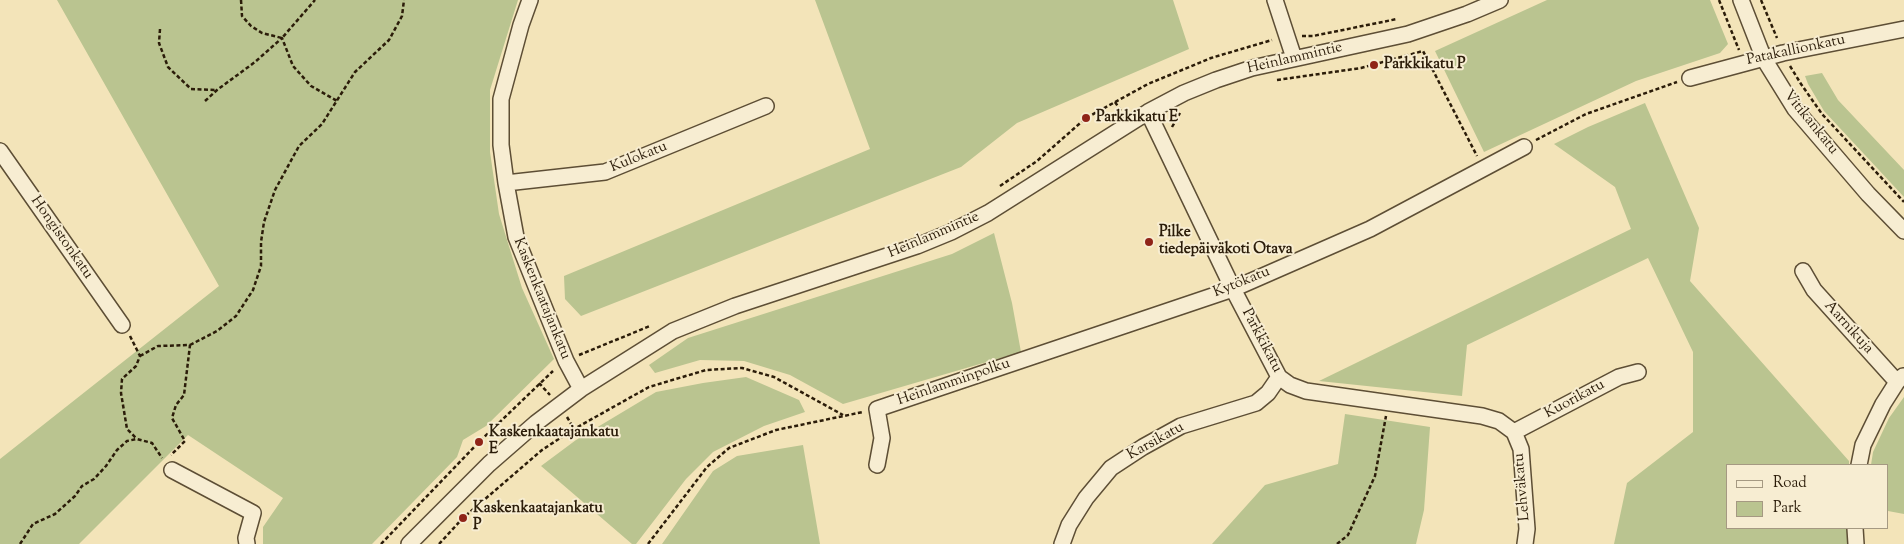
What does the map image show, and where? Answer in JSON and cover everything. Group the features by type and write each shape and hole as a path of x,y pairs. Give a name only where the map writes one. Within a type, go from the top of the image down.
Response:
{"street":[{"name":"Kaskenkaatajankatu","path":"530,0 501,99 501,145 516,237 566,361 581,389"},
{"path":"1275,0 1294,58"},
{"name":"Heinlammintie","path":"409,544 489,464 536,423 581,389 673,331 736,306 917,246 951,232 988,213 1128,124 1184,92 1252,68 1408,34 1467,14 1500,0"},
{"name":"Vitikankatu","path":"1741,0 1764,58 1796,109 1868,194 1904,231"},
{"name":"Patakallionkatu","path":"1690,78 1764,58 1904,29"},
{"name":"Kulokatu","path":"506,183 605,172 766,106"},
{"name":"Parkkikatu","path":"1148,112 1233,289 1279,377 1290,385 1306,391 1482,416 1499,421 1514,432"},
{"name":"Kytökatu","path":"1032,357 1233,289 1370,229 1524,147"},
{"name":"Hongistonkatu","path":"0,151 122,325"},
{"name":"Aarnikuja","path":"1803,272 1814,290 1900,379"},
{"name":"Heinlamminpolku","path":"877,409 1032,357"},
{"name":"Kuorikatu","path":"1514,432 1619,377 1638,372"},
{"name":"Karsikatu","path":"1062,544 1086,498 1112,468 1143,447 1181,426 1256,403 1268,393 1279,377"},
{"path":"1859,464 1863,445 1883,404 1900,379"},
{"path":"877,409 882,438 877,465"},
{"name":"Lehväkatu","path":"1514,432 1521,449 1527,529 1525,544"},
{"path":"168,466 253,513 246,538 247,544"},
{"path":"1855,529 1856,544"}],"path":[{"path":"241,0 242,16 251,26 262,33 282,38"},
{"path":"205,102 217,90 255,62 282,38 315,0"},
{"path":"137,439 127,429 120,393 122,380 136,366 140,356 158,346 190,345 216,332 236,316 253,290 261,266 261,242 264,222 275,190 299,146 322,124 355,72 389,40 402,16 404,0"},
{"path":"996,188 1037,161 1086,118 1148,84 1210,58 1286,36 1313,36 1400,18"},
{"path":"160,29 159,43 168,67 191,89 217,90"},
{"path":"282,38 292,66 311,86 337,101"},
{"path":"1269,80 1361,68 1423,52 1483,169"},
{"path":"1524,147 1586,114 1655,88 1690,78"},
{"path":"1797,78 1822,114 1904,202"},
{"path":"1115,102 1128,124"},
{"path":"1159,134 1171,128 1183,110"},
{"path":"122,325 140,356"},
{"path":"381,544 478,442 539,383 566,361 654,325"},
{"path":"20,544 33,524 55,514 75,496 82,486 94,479 127,441 137,439 152,443 168,466 185,441 172,418 176,405 184,395 190,345"},
{"path":"439,544 463,518 542,450 574,429 649,387 706,370 742,368 774,377 843,415"},
{"path":"1337,544 1348,535 1376,476 1388,403"},
{"path":"648,544 707,467 729,448 776,430 877,409"}],"green space":[{"path":"57,0 518,0 490,90 490,152 499,214 522,288 554,359 486,426 463,440 457,457 372,544 263,544 263,527 283,498 188,435 79,544 0,544 0,459 219,286"},
{"path":"815,0 1173,0 1189,49 1017,123 961,167 581,316 565,299 564,276 870,149"},
{"path":"1547,0 1710,0 1728,44 1720,53 1636,81 1484,152 1435,51"},
{"path":"1822,73 1838,100 1904,170 1904,197 1824,111 1805,76"},
{"path":"1645,103 1699,228 1690,281 1849,461 1849,464 1726,464 1726,529 1849,529 1849,544 1614,544 1627,483 1693,432 1693,352 1648,258 1467,345 1462,396 1319,381 1631,229 1615,187 1554,144 1588,127"},
{"path":"994,233 1012,303 1021,352 843,404 790,375 744,361 700,360 655,373 649,365 688,338 952,254"},
{"path":"746,377 799,400 805,412 764,426 713,452 686,479 636,544 632,544 541,466 576,440 656,392"},
{"path":"1904,397 1904,514 1889,511 1889,464 1871,464 1873,452 1889,418"},
{"path":"1345,414 1430,427 1424,510 1416,544 1212,544 1265,485 1338,464"},
{"path":"803,445 820,544 662,544 713,471 737,456"}],"place":[{"name":"Parkkikatu P","path":"1374,65"},
{"name":"Parkkikatu E","path":"1086,118"},
{"name":"Pilke tiedepäiväkoti Otava","path":"1149,242"},
{"name":"Kaskenkaatajankatu E","path":"479,442"},
{"name":"Kaskenkaatajankatu P","path":"463,518"}]}
